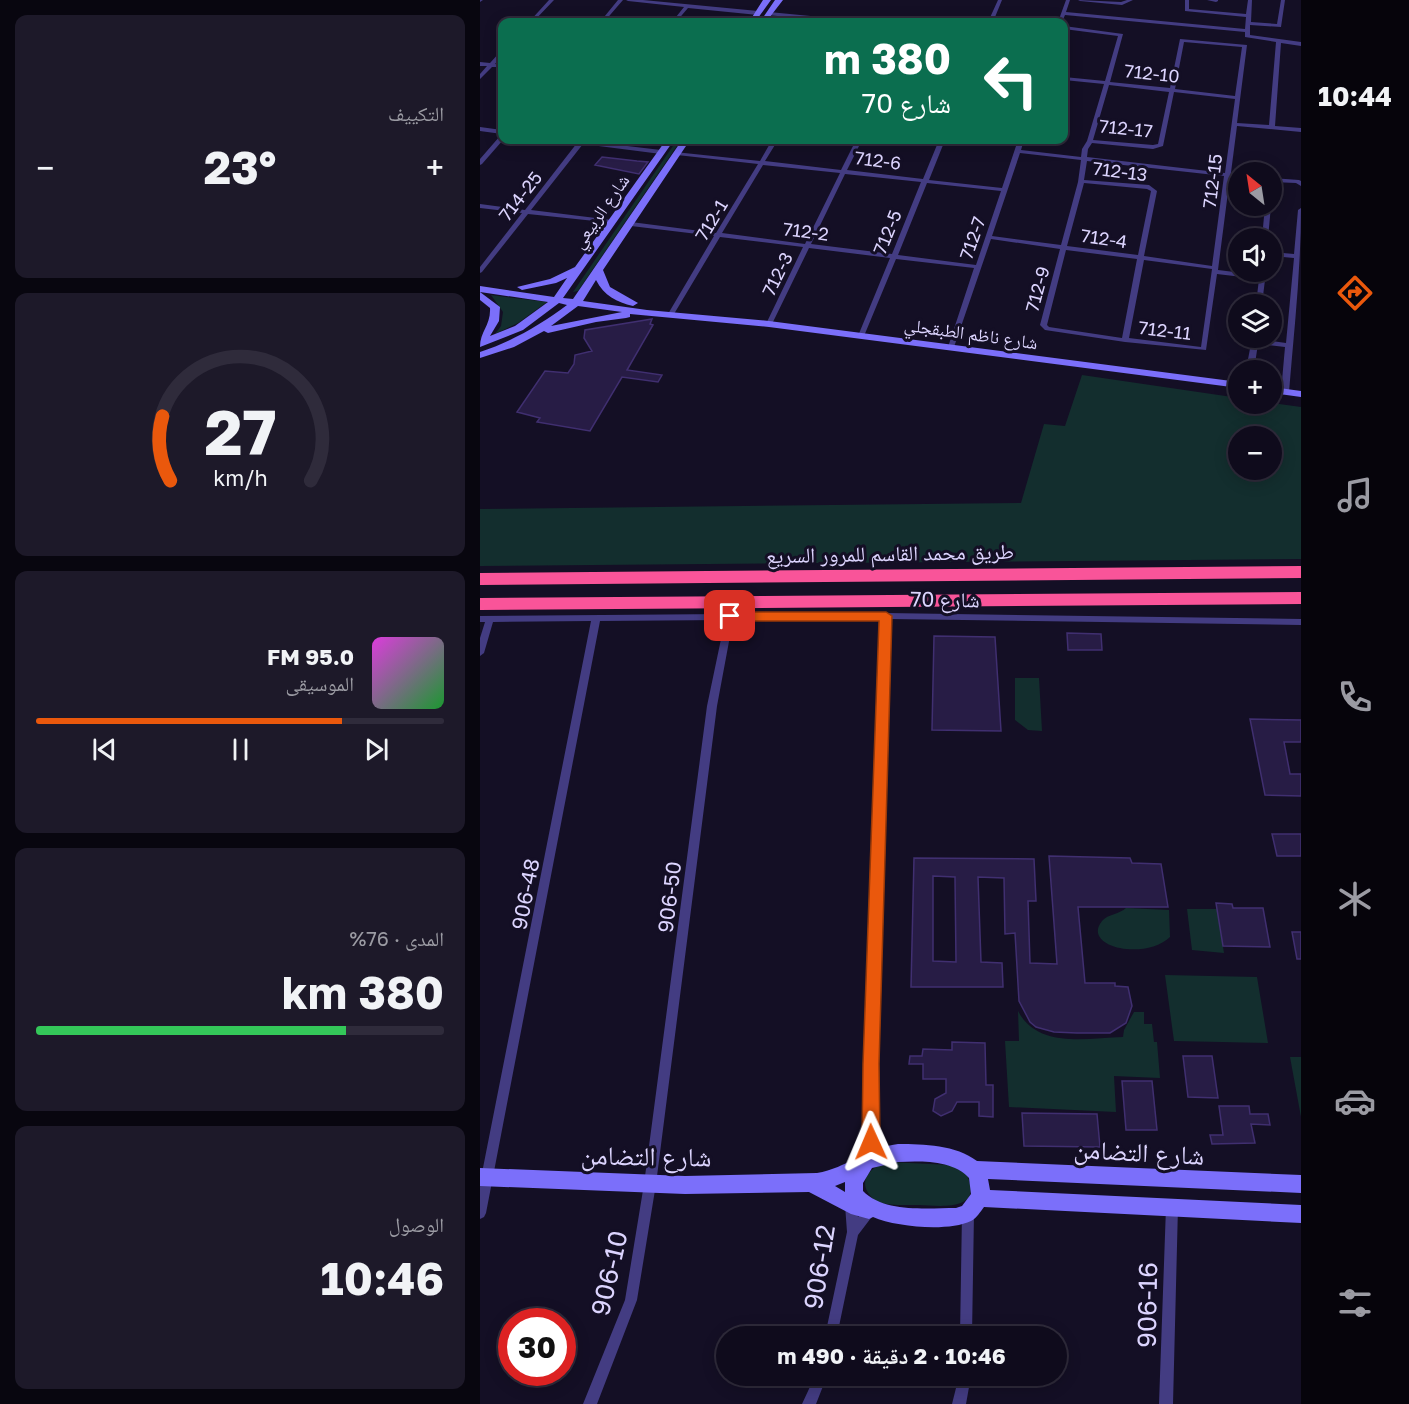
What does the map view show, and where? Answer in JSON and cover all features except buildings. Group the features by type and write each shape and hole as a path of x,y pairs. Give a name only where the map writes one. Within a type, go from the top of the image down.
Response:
{"highway":[{"name":"طريق محمد القاسم للمرور السريع","path":"480,579 1301,572"},
{"path":"480,604 1301,598"}],"street":[{"path":"535,18 552,0"},
{"path":"605,18 621,0"},
{"path":"628,0 758,13"},
{"path":"755,18 768,0"},
{"path":"766,18 779,0"},
{"path":"992,18 1000,0"},
{"path":"1062,18 1068,0"},
{"path":"1080,0 1122,4 1131,0"},
{"path":"1187,0 1187,9 1248,16"},
{"path":"1209,0 1216,1"},
{"path":"1250,0 1247,31 1249,38 1301,44"},
{"path":"1248,23 1279,26 1283,0"},
{"path":"677,18 687,6"},
{"path":"1064,13 1247,31"},
{"path":"769,15 801,18"},
{"name":"712-17","path":"1068,28 1121,35 1090,141 1158,147 1173,90"},
{"name":"712-15","path":"1173,90 1182,40 1245,46 1230,162"},
{"path":"1272,128 1279,41"},
{"path":"480,77 498,57"},
{"path":"480,64 498,66"},
{"name":"712-10","path":"1068,79 1238,98"},
{"path":"1235,124 1301,130"},
{"path":"480,129 498,131"},
{"path":"1081,182 1090,141"},
{"path":"480,163 498,142"},
{"name":"714-25","path":"480,271 580,144"},
{"path":"604,144 661,152"},
{"name":"شارع الربيعي","path":"480,343 519,328 559,297 667,144"},
{"name":"شارع الربيعي","path":"510,345 557,320 579,300 683,144"},
{"name":"712-1","path":"672,312 773,144"},
{"name":"712-3","path":"770,324 857,144"},
{"name":"712-5","path":"861,336 940,144"},
{"name":"712-7","path":"951,347 1020,144"},
{"path":"1017,151 1228,175"},
{"name":"712-6","path":"677,153 1004,190"},
{"name":"712-15","path":"1216,270 1228,175"},
{"path":"1282,180 1297,181 1301,184"},
{"name":"712-13","path":"1064,247 1081,182 1139,186 1154,191 1142,258"},
{"path":"480,206 612,222"},
{"path":"1285,392 1301,210"},
{"name":"712-2","path":"631,224 978,267"},
{"name":"712-4","path":"988,237 1228,271"},
{"name":"712-9","path":"1064,247 1044,328 1125,340"},
{"path":"1282,254 1299,253"},
{"name":"712-11","path":"1142,258 1125,340 1204,349 1216,270"},
{"path":"522,287 553,280 580,267"},
{"path":"599,272 602,282 614,295 633,303"},
{"name":"شارع ناظم الطبقجلي","path":"480,282 522,287 559,297"},
{"name":"شارع ناظم الطبقجلي","path":"480,289 559,297 647,313 672,312"},
{"path":"480,295 495,307 496,315 490,331 480,343"},
{"name":"شارع ناظم الطبقجلي","path":"579,300 633,303 672,312 1228,384"},
{"path":"480,355 576,323 647,313"},
{"path":"1282,344 1290,346"},
{"path":"1282,392 1301,394"},
{"name":"906-50","path":"650,1184 712,706 730,616"},
{"path":"853,1232 870,1210 860,1202 855,1191 857,1171 873,1159 874,1149 870,1135 871,1064 886,616"},
{"name":"شارع 70","path":"480,620 886,616 1301,622"},
{"path":"480,653 490,619"},
{"name":"906-48","path":"480,1213 484,1177 596,619"},
{"name":"شارع التضامن","path":"484,1177 650,1184 811,1183 846,1175 873,1159 925,1155 954,1159 974,1170 1301,1184"},
{"path":"966,1326 969,1213 980,1198 981,1188 974,1170"},
{"name":"شارع التضامن","path":"811,1183 851,1205 870,1210 918,1216 956,1217 969,1213"},
{"name":"906-10","path":"591,1404 631,1300 650,1184"},
{"path":"980,1198 1301,1214"},
{"name":"906-12","path":"833,1326 853,1232 851,1205"},
{"name":"906-16","path":"1166,1404 1172,1207"},
{"path":"809,1404 817,1386"},
{"path":"959,1404 963,1386"}],"green space":[{"path":"674,144 678,144 578,291 573,292"},
{"path":"491,295 547,302 518,323 495,334 501,326 503,312"},
{"path":"1082,375 1228,396 1228,414 1282,414 1282,404 1301,407 1301,559 480,566 480,509 1021,503 1044,424 1065,426"},
{"path":"1015,678 1039,678 1042,731 1028,730 1015,720"},
{"path":"1126,908 1169,910 1170,937 1146,948 1119,948 1108,944 1100,938 1098,930 1102,921"},
{"path":"1187,909 1217,909 1224,953 1192,950"},
{"path":"1165,975 1257,977 1268,1043 1174,1041"},
{"path":"1018,1011 1027,1023 1038,1031 1064,1039 1123,1037 1124,1030 1134,1012 1144,1012 1144,1024 1152,1024 1154,1042 1157,1042 1160,1078 1114,1076 1116,1112 1009,1107 1005,1041 1019,1041"},
{"path":"1290,1057 1301,1057 1301,1117"},
{"path":"888,1162 951,1165 967,1175 971,1187 970,1195 965,1201 948,1206 898,1205 877,1202 866,1189 866,1178 874,1168"}],"route":[{"path":"730,616 886,616 871,1064 871,1142"}]}
